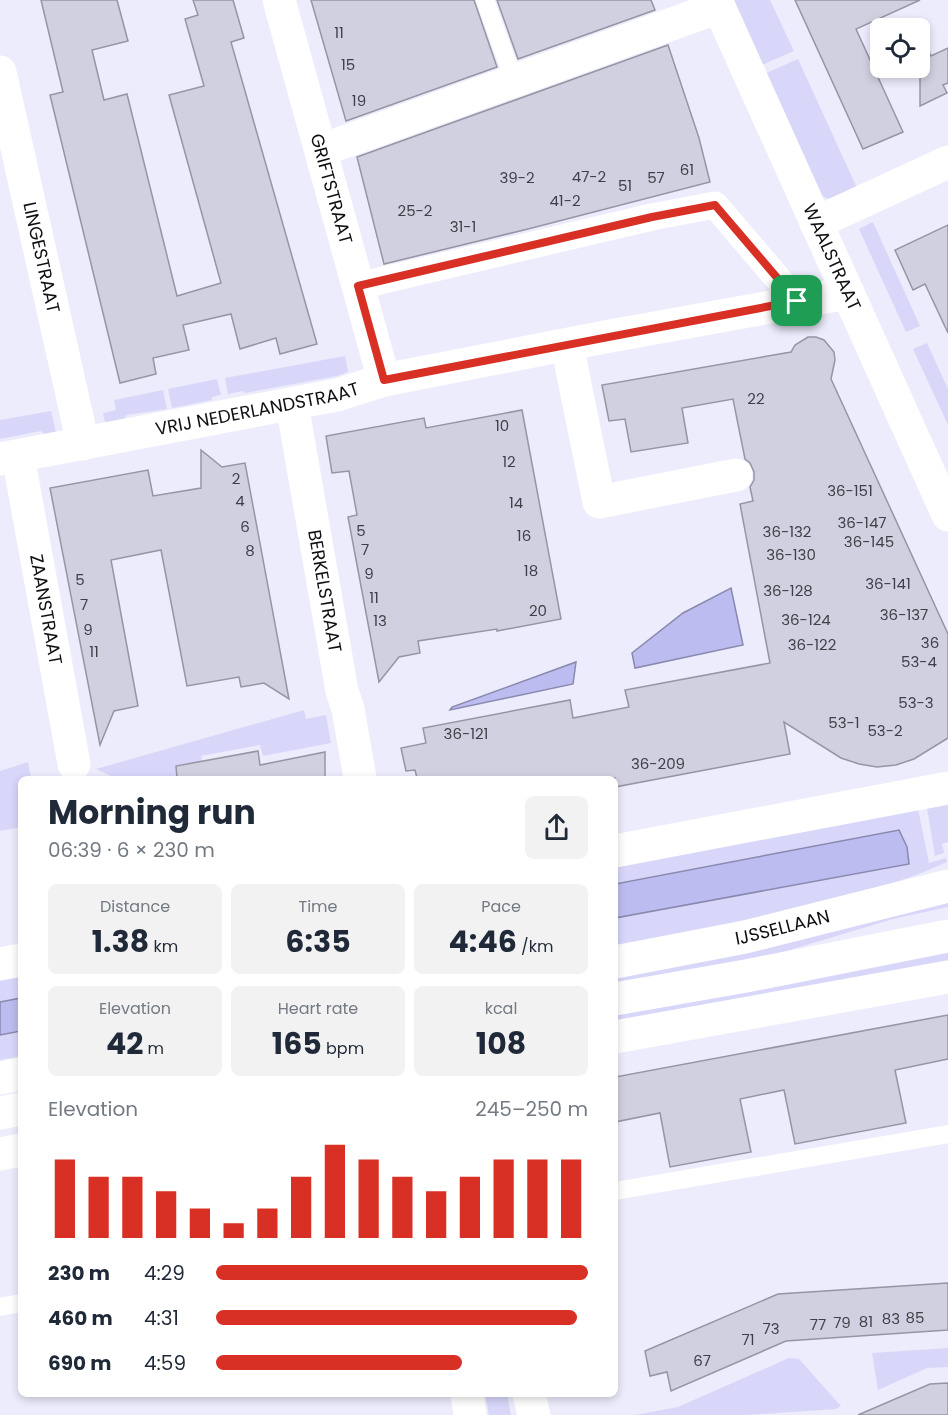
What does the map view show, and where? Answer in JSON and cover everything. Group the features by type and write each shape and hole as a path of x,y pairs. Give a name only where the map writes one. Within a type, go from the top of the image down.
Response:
{"street":[{"name":"GRIFTSTRAAT","path":"279,0 384,380"},
{"path":"321,150 717,3"},
{"name":"WAALSTRAAT","path":"717,3 947,508"},
{"name":"LINGESTRAAT","path":"0,72 83,444"},
{"path":"816,223 948,162"},
{"path":"358,286 652,217 715,205 797,301"},
{"name":"VRIJ NEDERLANDSTRAAT","path":"9,457 338,395 384,380 848,293"},
{"path":"567,345 599,502 736,476"},
{"name":"BERKELSTRAAT","path":"292,404 342,691 348,709 360,776"},
{"name":"ZAANSTRAAT","path":"9,457 74,764"},
{"path":"618,850 948,788"},
{"name":"IJSSELLAAN","path":"618,961 745,937 948,886"},
{"path":"618,998 948,936"},
{"path":"0,964 18,961"},
{"path":"618,1036 948,977"},
{"path":"0,1078 18,1075"},
{"path":"0,1113 18,1110"},
{"path":"0,1154 18,1151"},
{"path":"467,1397 470,1415"},
{"path":"531,1397 534,1415"}],"lane":[{"path":"485,0 508,64"},
{"path":"618,1190 948,1134"},
{"path":"0,1307 18,1304"}],"shaded area":[{"path":"730,0 770,0 794,51 760,66"},
{"path":"798,59 857,188 829,199 819,195 764,74"},
{"path":"873,222 920,326 906,332 859,229"},
{"path":"927,343 948,389 948,425 913,349"},
{"path":"345,356 348,372 337,376 228,394 225,378"},
{"path":"217,379 221,395 212,397 212,400 172,408 168,389"},
{"path":"163,390 167,409 127,415 121,423 105,422 103,413 116,410 114,400"},
{"path":"51,411 57,437 49,437 41,431 0,439 0,420"},
{"path":"731,588 743,645 635,668 632,653 683,613"},
{"path":"576,662 573,684 450,710 452,707"},
{"path":"304,710 306,719 326,715 331,743 263,756 260,745 201,756 204,775 198,776 111,776 96,769"},
{"path":"28,762 31,776 18,776 18,828 0,831 0,771"},
{"path":"948,804 948,842 942,844 944,853 935,856 927,808"},
{"path":"918,809 929,863 946,858 947,862 896,882 826,902 618,945 618,917 909,864 899,830 618,883 618,863"},
{"path":"899,830 907,847 909,864 618,917 618,883"},
{"path":"948,900 948,907 893,919 780,953 618,983 618,975"},
{"path":"948,952 948,968 618,1028 618,1012"},
{"path":"18,975 18,999 0,1002 0,978"},
{"path":"18,999 18,1032 0,1035 0,1002"},
{"path":"18,1032 18,1057 0,1060 0,1035"},
{"path":"948,1348 948,1367 927,1368 878,1390 872,1353"},
{"path":"789,1358 799,1359 841,1406 836,1409 745,1415 635,1415 678,1407"},
{"path":"486,1397 508,1397 511,1415 489,1415"}],"building":[{"path":"41,0 117,0 128,41 92,50 104,100 127,94 177,296 221,283 169,95 204,86 185,19 198,15 193,0 233,0 244,38 231,42 317,344 280,354 276,338 240,349 231,314 183,325 189,350 153,358 156,374 120,383 50,95 63,92"},
{"path":"311,0 474,0 497,67 346,121"},
{"path":"497,0 651,0 655,10 518,59"},
{"path":"795,0 920,0 880,18 870,18 870,23 856,29 870,60 870,78 878,78 903,132 863,149"},
{"path":"668,45 699,138 710,182 384,264 357,157"},
{"path":"948,48 948,83 943,85 947,93 920,106 920,78 930,78 930,54 931,56"},
{"path":"948,225 948,333 925,284 913,290 895,250"},
{"path":"808,337 816,337 824,340 834,352 835,360 831,379 948,634 948,738 914,759 896,765 877,767 841,758 784,722 790,754 618,786 618,776 416,776 415,770 406,771 401,748 426,743 423,728 570,700 573,718 629,707 625,690 770,663 740,504 753,501 750,487 754,480 754,472 750,463 745,459 733,399 682,408 688,443 631,452 625,419 609,421 602,385 791,352 795,345"},
{"path":"522,410 561,619 497,631 497,629 418,641 420,653 399,657 379,682 348,517 357,515 349,471 332,473 326,436 424,418 426,428"},
{"path":"201,450 222,467 245,463 289,699 264,683 241,687 239,677 187,686 161,550 111,560 138,706 114,711 100,745 50,488 148,470 153,496 201,488"},
{"path":"258,751 260,765 325,752 325,776 177,776 176,766"},
{"path":"948,1015 948,1059 895,1070 906,1123 795,1144 784,1090 740,1099 751,1152 670,1167 660,1113 618,1121 618,1076"},
{"path":"948,1283 948,1330 786,1341 671,1391 667,1372 650,1376 645,1351 778,1294"},
{"path":"948,1383 948,1415 858,1415 930,1384"}],"route":[{"path":"715,205 797,301 384,380 358,286 652,217 715,205"}]}
